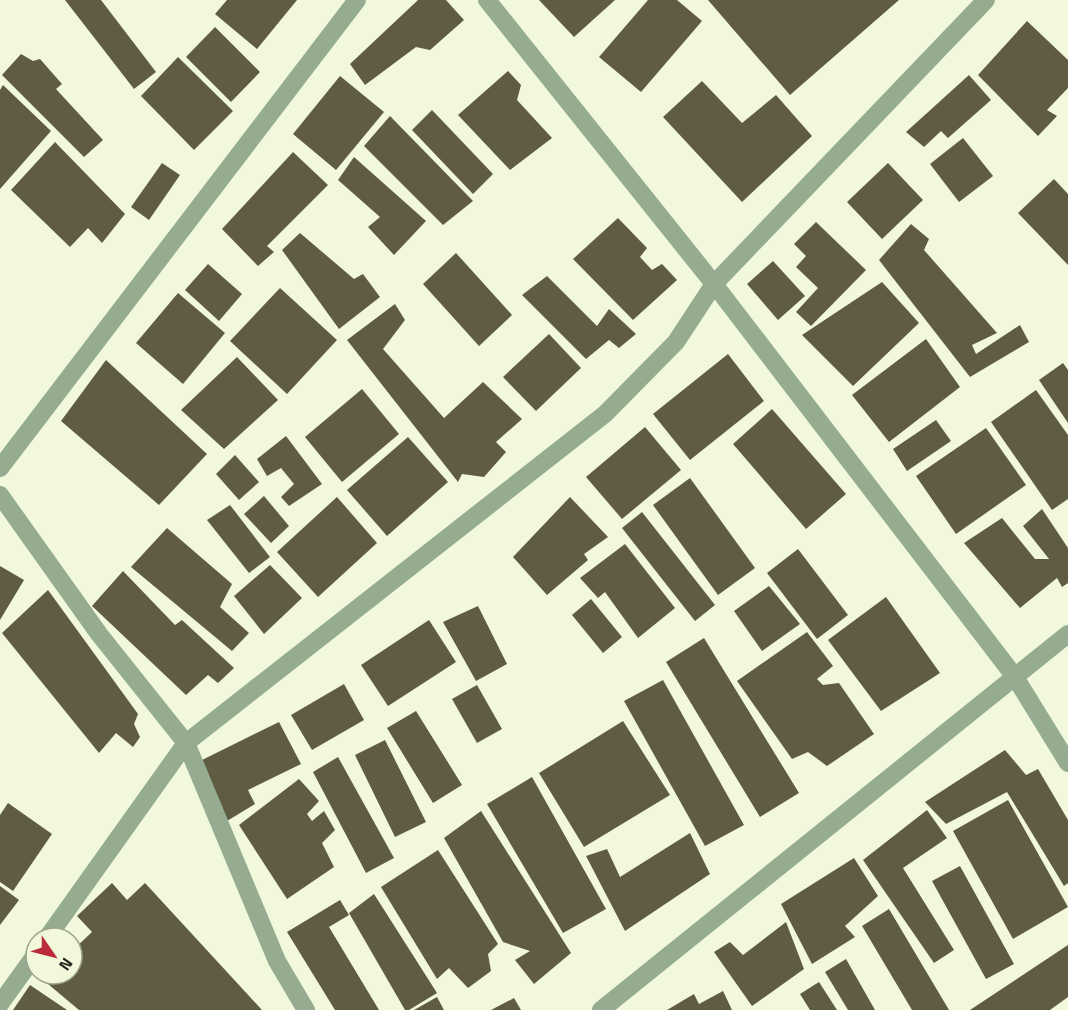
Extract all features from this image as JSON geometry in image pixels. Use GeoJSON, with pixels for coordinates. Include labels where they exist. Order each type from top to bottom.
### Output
{"type":"FeatureCollection","features":[{"type":"Feature","properties":{"kind":"street"},"geometry":{"type":"LineString","coordinates":[[0,468],[357,0]]}},
{"type":"Feature","properties":{"kind":"street"},"geometry":{"type":"LineString","coordinates":[[487,0],[714,284],[1015,677],[1068,763]]}},
{"type":"Feature","properties":{"kind":"street"},"geometry":{"type":"LineString","coordinates":[[56,926],[186,743],[605,414],[676,342],[714,284],[986,0]]}},
{"type":"Feature","properties":{"kind":"street"},"geometry":{"type":"LineString","coordinates":[[0,495],[99,633],[186,743],[277,961],[306,1010]]}},
{"type":"Feature","properties":{"kind":"street"},"geometry":{"type":"LineString","coordinates":[[600,1010],[1068,634]]}},
{"type":"Feature","properties":{"kind":"street"},"geometry":{"type":"LineString","coordinates":[[0,1004],[24,971]]}},
{"type":"Feature","properties":{"kind":"building"},"geometry":{"type":"Polygon","coordinates":[[[65,0],[101,0],[156,72],[134,89],[65,0]]]}},
{"type":"Feature","properties":{"kind":"building"},"geometry":{"type":"Polygon","coordinates":[[[227,0],[297,0],[257,49],[215,14],[227,0]]]}},
{"type":"Feature","properties":{"kind":"building"},"geometry":{"type":"Polygon","coordinates":[[[418,0],[446,0],[464,20],[430,50],[416,47],[365,85],[350,64],[418,0]]]}},
{"type":"Feature","properties":{"kind":"building"},"geometry":{"type":"Polygon","coordinates":[[[539,0],[615,0],[574,37],[539,0]]]}},
{"type":"Feature","properties":{"kind":"building"},"geometry":{"type":"Polygon","coordinates":[[[648,0],[677,0],[702,21],[641,92],[599,57],[648,0]]]}},
{"type":"Feature","properties":{"kind":"building"},"geometry":{"type":"Polygon","coordinates":[[[708,0],[899,0],[790,95],[708,0]]]}},
{"type":"Feature","properties":{"kind":"building"},"geometry":{"type":"Polygon","coordinates":[[[1027,21],[1068,60],[1068,88],[1047,110],[1057,116],[1038,136],[978,75],[1027,21]]]}},
{"type":"Feature","properties":{"kind":"building"},"geometry":{"type":"Polygon","coordinates":[[[215,27],[260,72],[231,102],[186,57],[215,27]]]}},
{"type":"Feature","properties":{"kind":"building"},"geometry":{"type":"Polygon","coordinates":[[[21,54],[33,61],[40,59],[62,84],[56,89],[103,140],[84,157],[2,75],[21,54]]]}},
{"type":"Feature","properties":{"kind":"building"},"geometry":{"type":"Polygon","coordinates":[[[178,57],[233,111],[194,150],[141,96],[178,57]]]}},
{"type":"Feature","properties":{"kind":"building"},"geometry":{"type":"Polygon","coordinates":[[[508,71],[521,85],[517,100],[552,138],[510,170],[458,115],[508,71]]]}},
{"type":"Feature","properties":{"kind":"building"},"geometry":{"type":"Polygon","coordinates":[[[969,75],[991,100],[948,138],[941,131],[924,147],[906,132],[969,75]]]}},
{"type":"Feature","properties":{"kind":"building"},"geometry":{"type":"Polygon","coordinates":[[[340,76],[384,112],[336,170],[293,134],[340,76]]]}},
{"type":"Feature","properties":{"kind":"building"},"geometry":{"type":"Polygon","coordinates":[[[702,81],[742,123],[776,95],[812,136],[742,202],[663,117],[702,81]]]}},
{"type":"Feature","properties":{"kind":"building"},"geometry":{"type":"Polygon","coordinates":[[[3,85],[51,131],[0,189],[0,90],[3,85]]]}},
{"type":"Feature","properties":{"kind":"building"},"geometry":{"type":"Polygon","coordinates":[[[432,110],[493,174],[473,194],[412,130],[432,110]]]}},
{"type":"Feature","properties":{"kind":"building"},"geometry":{"type":"Polygon","coordinates":[[[390,116],[473,201],[443,225],[364,146],[390,116]]]}},
{"type":"Feature","properties":{"kind":"building"},"geometry":{"type":"Polygon","coordinates":[[[963,138],[993,176],[959,202],[930,164],[963,138]]]}},
{"type":"Feature","properties":{"kind":"building"},"geometry":{"type":"Polygon","coordinates":[[[55,142],[125,214],[102,243],[88,228],[70,247],[11,190],[55,142]]]}},
{"type":"Feature","properties":{"kind":"building"},"geometry":{"type":"Polygon","coordinates":[[[293,152],[328,185],[267,246],[274,252],[258,266],[222,229],[293,152]]]}},
{"type":"Feature","properties":{"kind":"building"},"geometry":{"type":"Polygon","coordinates":[[[354,157],[426,221],[394,255],[368,227],[380,217],[338,180],[354,157]]]}},
{"type":"Feature","properties":{"kind":"building"},"geometry":{"type":"Polygon","coordinates":[[[162,163],[180,175],[149,220],[131,207],[162,163]]]}},
{"type":"Feature","properties":{"kind":"building"},"geometry":{"type":"Polygon","coordinates":[[[888,163],[923,200],[882,239],[847,202],[888,163]]]}},
{"type":"Feature","properties":{"kind":"building"},"geometry":{"type":"Polygon","coordinates":[[[1054,179],[1068,194],[1068,265],[1018,213],[1054,179]]]}},
{"type":"Feature","properties":{"kind":"building"},"geometry":{"type":"Polygon","coordinates":[[[618,218],[647,248],[640,257],[652,270],[662,264],[677,280],[633,320],[573,259],[618,218]]]}},
{"type":"Feature","properties":{"kind":"building"},"geometry":{"type":"Polygon","coordinates":[[[816,222],[866,270],[811,326],[796,312],[818,288],[796,267],[806,256],[794,244],[816,222]]]}},
{"type":"Feature","properties":{"kind":"building"},"geometry":{"type":"Polygon","coordinates":[[[911,224],[929,239],[924,250],[997,333],[972,345],[976,354],[1020,325],[1029,342],[970,377],[879,260],[911,224]]]}},
{"type":"Feature","properties":{"kind":"building"},"geometry":{"type":"Polygon","coordinates":[[[300,233],[354,279],[363,274],[380,297],[339,329],[282,250],[300,233]]]}},
{"type":"Feature","properties":{"kind":"building"},"geometry":{"type":"Polygon","coordinates":[[[456,253],[512,315],[479,346],[423,284],[456,253]]]}},
{"type":"Feature","properties":{"kind":"building"},"geometry":{"type":"Polygon","coordinates":[[[773,261],[805,296],[778,320],[747,284],[773,261]]]}},
{"type":"Feature","properties":{"kind":"building"},"geometry":{"type":"Polygon","coordinates":[[[208,264],[242,294],[219,321],[185,290],[208,264]]]}},
{"type":"Feature","properties":{"kind":"building"},"geometry":{"type":"Polygon","coordinates":[[[547,276],[597,326],[609,309],[636,334],[619,348],[609,340],[586,359],[522,295],[547,276]]]}},
{"type":"Feature","properties":{"kind":"building"},"geometry":{"type":"Polygon","coordinates":[[[882,282],[919,323],[853,386],[802,335],[882,282]]]}},
{"type":"Feature","properties":{"kind":"building"},"geometry":{"type":"Polygon","coordinates":[[[280,288],[337,340],[287,394],[230,341],[280,288]]]}},
{"type":"Feature","properties":{"kind":"building"},"geometry":{"type":"Polygon","coordinates":[[[178,293],[225,333],[183,384],[136,343],[178,293]]]}},
{"type":"Feature","properties":{"kind":"building"},"geometry":{"type":"Polygon","coordinates":[[[395,304],[405,320],[383,349],[444,418],[483,382],[522,419],[496,442],[506,452],[484,477],[462,474],[458,482],[347,340],[395,304]]]}},
{"type":"Feature","properties":{"kind":"building"},"geometry":{"type":"Polygon","coordinates":[[[549,334],[581,368],[536,411],[503,377],[549,334]]]}},
{"type":"Feature","properties":{"kind":"building"},"geometry":{"type":"Polygon","coordinates":[[[926,339],[960,387],[889,442],[852,395],[926,339]]]}},
{"type":"Feature","properties":{"kind":"building"},"geometry":{"type":"Polygon","coordinates":[[[728,354],[764,401],[690,460],[653,414],[728,354]]]}},
{"type":"Feature","properties":{"kind":"building"},"geometry":{"type":"Polygon","coordinates":[[[237,357],[278,400],[224,449],[181,410],[237,357]]]}},
{"type":"Feature","properties":{"kind":"building"},"geometry":{"type":"Polygon","coordinates":[[[106,360],[207,454],[159,505],[61,421],[106,360]]]}},
{"type":"Feature","properties":{"kind":"building"},"geometry":{"type":"Polygon","coordinates":[[[1063,363],[1068,370],[1068,423],[1039,380],[1063,363]]]}},
{"type":"Feature","properties":{"kind":"building"},"geometry":{"type":"Polygon","coordinates":[[[362,389],[399,434],[342,482],[305,437],[362,389]]]}},
{"type":"Feature","properties":{"kind":"building"},"geometry":{"type":"Polygon","coordinates":[[[1036,390],[1068,435],[1068,499],[1052,510],[991,422],[1036,390]]]}},
{"type":"Feature","properties":{"kind":"building"},"geometry":{"type":"Polygon","coordinates":[[[772,409],[846,494],[806,529],[733,444],[772,409]]]}},
{"type":"Feature","properties":{"kind":"building"},"geometry":{"type":"Polygon","coordinates":[[[936,420],[951,441],[907,471],[893,449],[936,420]]]}},
{"type":"Feature","properties":{"kind":"building"},"geometry":{"type":"Polygon","coordinates":[[[645,427],[681,470],[622,519],[586,477],[645,427]]]}},
{"type":"Feature","properties":{"kind":"building"},"geometry":{"type":"Polygon","coordinates":[[[986,428],[1026,485],[956,534],[916,476],[986,428]]]}},
{"type":"Feature","properties":{"kind":"building"},"geometry":{"type":"Polygon","coordinates":[[[286,436],[322,484],[289,506],[281,497],[294,484],[281,468],[267,476],[257,459],[286,436]]]}},
{"type":"Feature","properties":{"kind":"building"},"geometry":{"type":"Polygon","coordinates":[[[408,437],[448,482],[387,536],[347,490],[408,437]]]}},
{"type":"Feature","properties":{"kind":"building"},"geometry":{"type":"Polygon","coordinates":[[[235,455],[259,482],[239,500],[216,474],[235,455]]]}},
{"type":"Feature","properties":{"kind":"building"},"geometry":{"type":"Polygon","coordinates":[[[690,478],[755,568],[718,595],[653,505],[690,478]]]}},
{"type":"Feature","properties":{"kind":"building"},"geometry":{"type":"Polygon","coordinates":[[[264,496],[289,526],[271,543],[244,514],[264,496]]]}},
{"type":"Feature","properties":{"kind":"building"},"geometry":{"type":"Polygon","coordinates":[[[337,497],[377,543],[318,597],[277,552],[337,497]]]}},
{"type":"Feature","properties":{"kind":"building"},"geometry":{"type":"Polygon","coordinates":[[[570,497],[608,537],[584,554],[588,560],[547,595],[513,557],[570,497]]]}},
{"type":"Feature","properties":{"kind":"building"},"geometry":{"type":"Polygon","coordinates":[[[230,505],[270,557],[249,573],[207,520],[230,505]]]}},
{"type":"Feature","properties":{"kind":"building"},"geometry":{"type":"Polygon","coordinates":[[[1042,509],[1068,548],[1068,583],[1062,587],[1057,578],[1020,608],[964,543],[1002,518],[1035,559],[1049,559],[1023,526],[1042,509]]]}},
{"type":"Feature","properties":{"kind":"building"},"geometry":{"type":"Polygon","coordinates":[[[642,512],[715,605],[695,621],[622,528],[642,512]]]}},
{"type":"Feature","properties":{"kind":"building"},"geometry":{"type":"Polygon","coordinates":[[[167,528],[232,584],[220,607],[249,633],[232,651],[131,567],[167,528]]]}},
{"type":"Feature","properties":{"kind":"building"},"geometry":{"type":"Polygon","coordinates":[[[625,544],[675,608],[638,638],[605,592],[598,598],[580,578],[625,544]]]}},
{"type":"Feature","properties":{"kind":"building"},"geometry":{"type":"Polygon","coordinates":[[[798,549],[848,615],[817,639],[767,573],[798,549]]]}},
{"type":"Feature","properties":{"kind":"building"},"geometry":{"type":"Polygon","coordinates":[[[270,565],[302,598],[264,634],[234,596],[270,565]]]}},
{"type":"Feature","properties":{"kind":"building"},"geometry":{"type":"Polygon","coordinates":[[[0,566],[24,580],[0,620],[0,566]]]}},
{"type":"Feature","properties":{"kind":"building"},"geometry":{"type":"Polygon","coordinates":[[[123,571],[175,625],[182,620],[234,668],[218,683],[208,675],[186,695],[92,606],[123,571]]]}},
{"type":"Feature","properties":{"kind":"building"},"geometry":{"type":"Polygon","coordinates":[[[769,586],[800,624],[762,651],[734,611],[769,586]]]}},
{"type":"Feature","properties":{"kind":"building"},"geometry":{"type":"Polygon","coordinates":[[[48,590],[138,714],[134,724],[140,737],[133,747],[116,733],[99,753],[2,633],[48,590]]]}},
{"type":"Feature","properties":{"kind":"building"},"geometry":{"type":"Polygon","coordinates":[[[886,597],[940,673],[881,711],[828,640],[886,597]]]}},
{"type":"Feature","properties":{"kind":"building"},"geometry":{"type":"Polygon","coordinates":[[[591,599],[622,637],[603,653],[572,615],[591,599]]]}},
{"type":"Feature","properties":{"kind":"building"},"geometry":{"type":"Polygon","coordinates":[[[478,606],[507,664],[476,681],[443,622],[478,606]]]}},
{"type":"Feature","properties":{"kind":"building"},"geometry":{"type":"Polygon","coordinates":[[[429,620],[456,662],[388,706],[361,665],[429,620]]]}},
{"type":"Feature","properties":{"kind":"building"},"geometry":{"type":"Polygon","coordinates":[[[807,632],[833,666],[817,679],[823,685],[839,683],[874,734],[827,766],[808,752],[792,759],[737,681],[807,632]]]}},
{"type":"Feature","properties":{"kind":"building"},"geometry":{"type":"Polygon","coordinates":[[[704,638],[799,793],[760,817],[666,662],[704,638]]]}},
{"type":"Feature","properties":{"kind":"building"},"geometry":{"type":"Polygon","coordinates":[[[663,680],[744,825],[705,846],[624,701],[663,680]]]}},
{"type":"Feature","properties":{"kind":"building"},"geometry":{"type":"Polygon","coordinates":[[[344,684],[364,720],[312,750],[291,715],[344,684]]]}},
{"type":"Feature","properties":{"kind":"building"},"geometry":{"type":"Polygon","coordinates":[[[477,685],[502,729],[477,743],[452,699],[477,685]]]}},
{"type":"Feature","properties":{"kind":"building"},"geometry":{"type":"Polygon","coordinates":[[[416,711],[462,785],[433,803],[387,728],[416,711]]]}},
{"type":"Feature","properties":{"kind":"building"},"geometry":{"type":"Polygon","coordinates":[[[623,721],[670,795],[584,847],[539,773],[623,721]]]}},
{"type":"Feature","properties":{"kind":"building"},"geometry":{"type":"Polygon","coordinates":[[[279,722],[301,764],[248,790],[255,804],[227,821],[202,760],[279,722]]]}},
{"type":"Feature","properties":{"kind":"building"},"geometry":{"type":"Polygon","coordinates":[[[385,740],[426,822],[395,837],[355,755],[385,740]]]}},
{"type":"Feature","properties":{"kind":"building"},"geometry":{"type":"Polygon","coordinates":[[[1005,750],[1026,775],[1038,769],[1068,820],[1068,883],[1064,886],[1007,792],[946,824],[925,802],[1005,750]]]}},
{"type":"Feature","properties":{"kind":"building"},"geometry":{"type":"Polygon","coordinates":[[[338,757],[394,858],[366,873],[313,772],[338,757]]]}},
{"type":"Feature","properties":{"kind":"building"},"geometry":{"type":"Polygon","coordinates":[[[532,777],[606,909],[563,933],[487,804],[532,777]]]}},
{"type":"Feature","properties":{"kind":"building"},"geometry":{"type":"Polygon","coordinates":[[[299,779],[319,801],[307,814],[312,821],[324,811],[335,830],[322,843],[334,867],[287,899],[239,825],[299,779]]]}},
{"type":"Feature","properties":{"kind":"building"},"geometry":{"type":"Polygon","coordinates":[[[1008,800],[1068,907],[1013,939],[953,831],[1008,800]]]}},
{"type":"Feature","properties":{"kind":"building"},"geometry":{"type":"Polygon","coordinates":[[[8,803],[52,834],[13,891],[0,882],[0,815],[8,803]]]}},
{"type":"Feature","properties":{"kind":"building"},"geometry":{"type":"Polygon","coordinates":[[[927,810],[947,838],[903,868],[954,950],[934,963],[863,860],[927,810]]]}},
{"type":"Feature","properties":{"kind":"building"},"geometry":{"type":"Polygon","coordinates":[[[481,811],[571,953],[534,984],[515,960],[530,951],[503,942],[444,838],[481,811]]]}},
{"type":"Feature","properties":{"kind":"building"},"geometry":{"type":"Polygon","coordinates":[[[690,833],[710,874],[625,931],[586,856],[607,849],[620,877],[690,833]]]}},
{"type":"Feature","properties":{"kind":"building"},"geometry":{"type":"Polygon","coordinates":[[[438,850],[498,944],[488,954],[491,971],[468,988],[449,968],[437,979],[381,887],[438,850]]]}},
{"type":"Feature","properties":{"kind":"building"},"geometry":{"type":"Polygon","coordinates":[[[854,858],[878,896],[845,926],[855,937],[812,964],[781,904],[854,858]]]}},
{"type":"Feature","properties":{"kind":"building"},"geometry":{"type":"Polygon","coordinates":[[[960,866],[1014,964],[986,979],[932,881],[960,866]]]}},
{"type":"Feature","properties":{"kind":"building"},"geometry":{"type":"Polygon","coordinates":[[[112,883],[127,900],[145,883],[262,1010],[79,1010],[50,986],[84,986],[84,940],[92,932],[77,916],[112,883]]]}},
{"type":"Feature","properties":{"kind":"building"},"geometry":{"type":"Polygon","coordinates":[[[0,886],[19,900],[0,925],[0,886]]]}},
{"type":"Feature","properties":{"kind":"building"},"geometry":{"type":"Polygon","coordinates":[[[374,894],[437,993],[409,1010],[405,1010],[349,913],[374,894]]]}},
{"type":"Feature","properties":{"kind":"building"},"geometry":{"type":"Polygon","coordinates":[[[340,900],[349,915],[329,927],[379,1010],[335,1010],[287,932],[340,900]]]}},
{"type":"Feature","properties":{"kind":"building"},"geometry":{"type":"Polygon","coordinates":[[[889,909],[949,1010],[912,1010],[862,926],[889,909]]]}},
{"type":"Feature","properties":{"kind":"building"},"geometry":{"type":"Polygon","coordinates":[[[786,922],[804,969],[752,1006],[714,952],[730,942],[743,955],[786,922]]]}},
{"type":"Feature","properties":{"kind":"building"},"geometry":{"type":"Polygon","coordinates":[[[1068,945],[1068,997],[1050,1010],[970,1010],[1068,945]]]}},
{"type":"Feature","properties":{"kind":"building"},"geometry":{"type":"Polygon","coordinates":[[[846,959],[875,1010],[848,1010],[825,972],[846,959]]]}},
{"type":"Feature","properties":{"kind":"building"},"geometry":{"type":"Polygon","coordinates":[[[819,982],[837,1010],[810,1010],[800,994],[819,982]]]}},
{"type":"Feature","properties":{"kind":"building"},"geometry":{"type":"Polygon","coordinates":[[[31,986],[67,1010],[13,1010],[31,986]]]}},
{"type":"Feature","properties":{"kind":"building"},"geometry":{"type":"Polygon","coordinates":[[[723,991],[732,1010],[667,1010],[694,994],[699,1004],[723,991]]]}},
{"type":"Feature","properties":{"kind":"building"},"geometry":{"type":"Polygon","coordinates":[[[437,997],[444,1010],[414,1010],[437,997]]]}},
{"type":"Feature","properties":{"kind":"building"},"geometry":{"type":"Polygon","coordinates":[[[514,998],[521,1010],[491,1010],[514,998]]]}}]}
